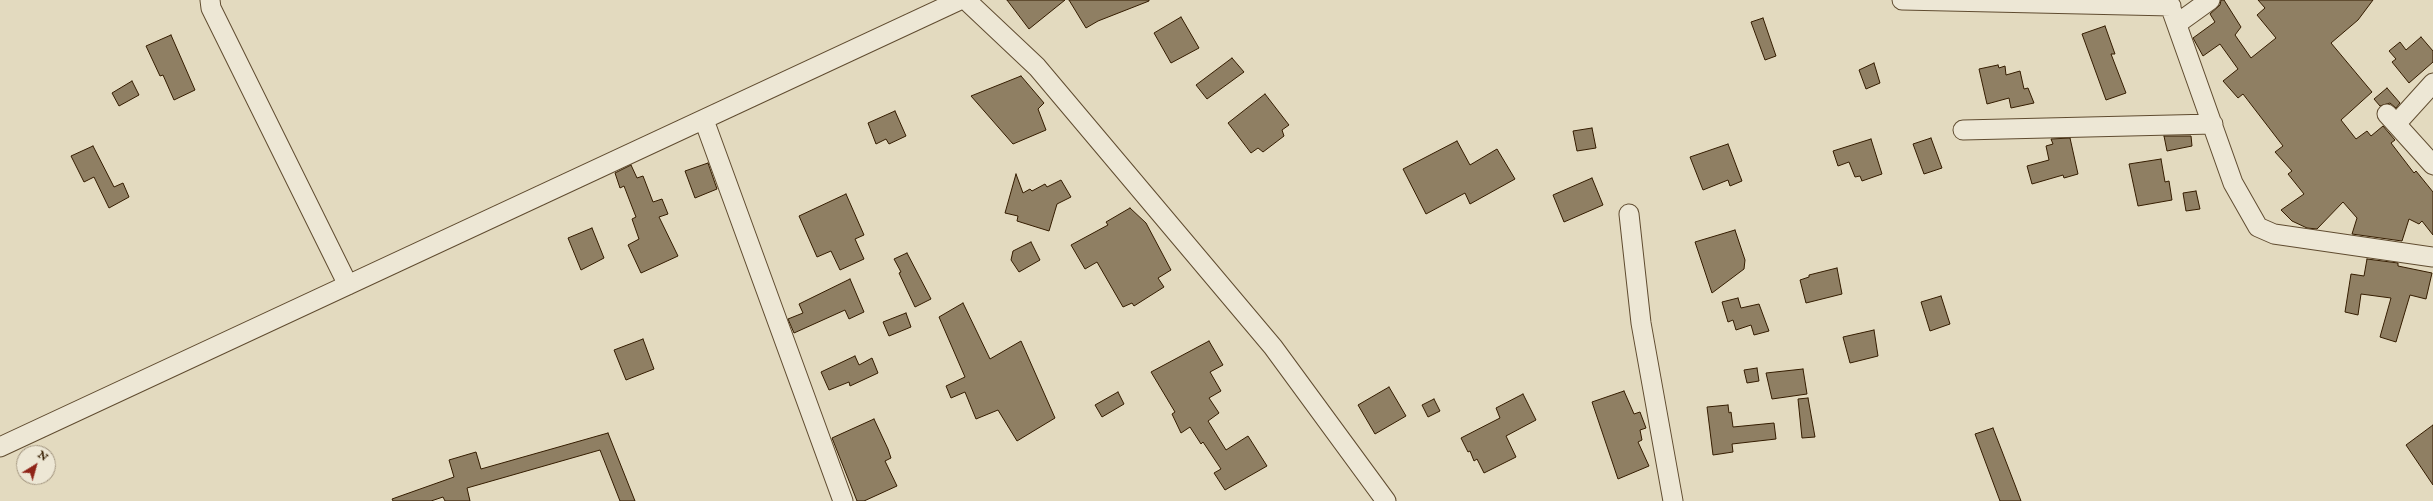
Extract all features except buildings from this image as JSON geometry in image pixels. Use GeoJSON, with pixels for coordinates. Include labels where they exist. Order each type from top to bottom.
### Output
{"type":"FeatureCollection","features":[{"type":"Feature","properties":{"kind":"street"},"geometry":{"type":"LineString","coordinates":[[210,0],[212,8],[348,285]]}},
{"type":"Feature","properties":{"kind":"street"},"geometry":{"type":"LineString","coordinates":[[0,447],[960,0]]}},
{"type":"Feature","properties":{"kind":"street"},"geometry":{"type":"LineString","coordinates":[[966,0],[1037,67],[1273,347],[1386,501]]}},
{"type":"Feature","properties":{"kind":"street"},"geometry":{"type":"LineString","coordinates":[[1902,0],[2172,10],[2210,0]]}},
{"type":"Feature","properties":{"kind":"street"},"geometry":{"type":"LineString","coordinates":[[2172,10],[2233,183],[2258,227],[2274,234],[2433,257]]}},
{"type":"Feature","properties":{"kind":"street"},"geometry":{"type":"LineString","coordinates":[[2433,83],[2392,119],[2433,165]]}},
{"type":"Feature","properties":{"kind":"street"},"geometry":{"type":"LineString","coordinates":[[704,120],[843,501]]}},
{"type":"Feature","properties":{"kind":"street"},"geometry":{"type":"LineString","coordinates":[[1962,130],[2212,124]]}},
{"type":"Feature","properties":{"kind":"street"},"geometry":{"type":"LineString","coordinates":[[1629,214],[1641,323],[1673,501]]}}]}
